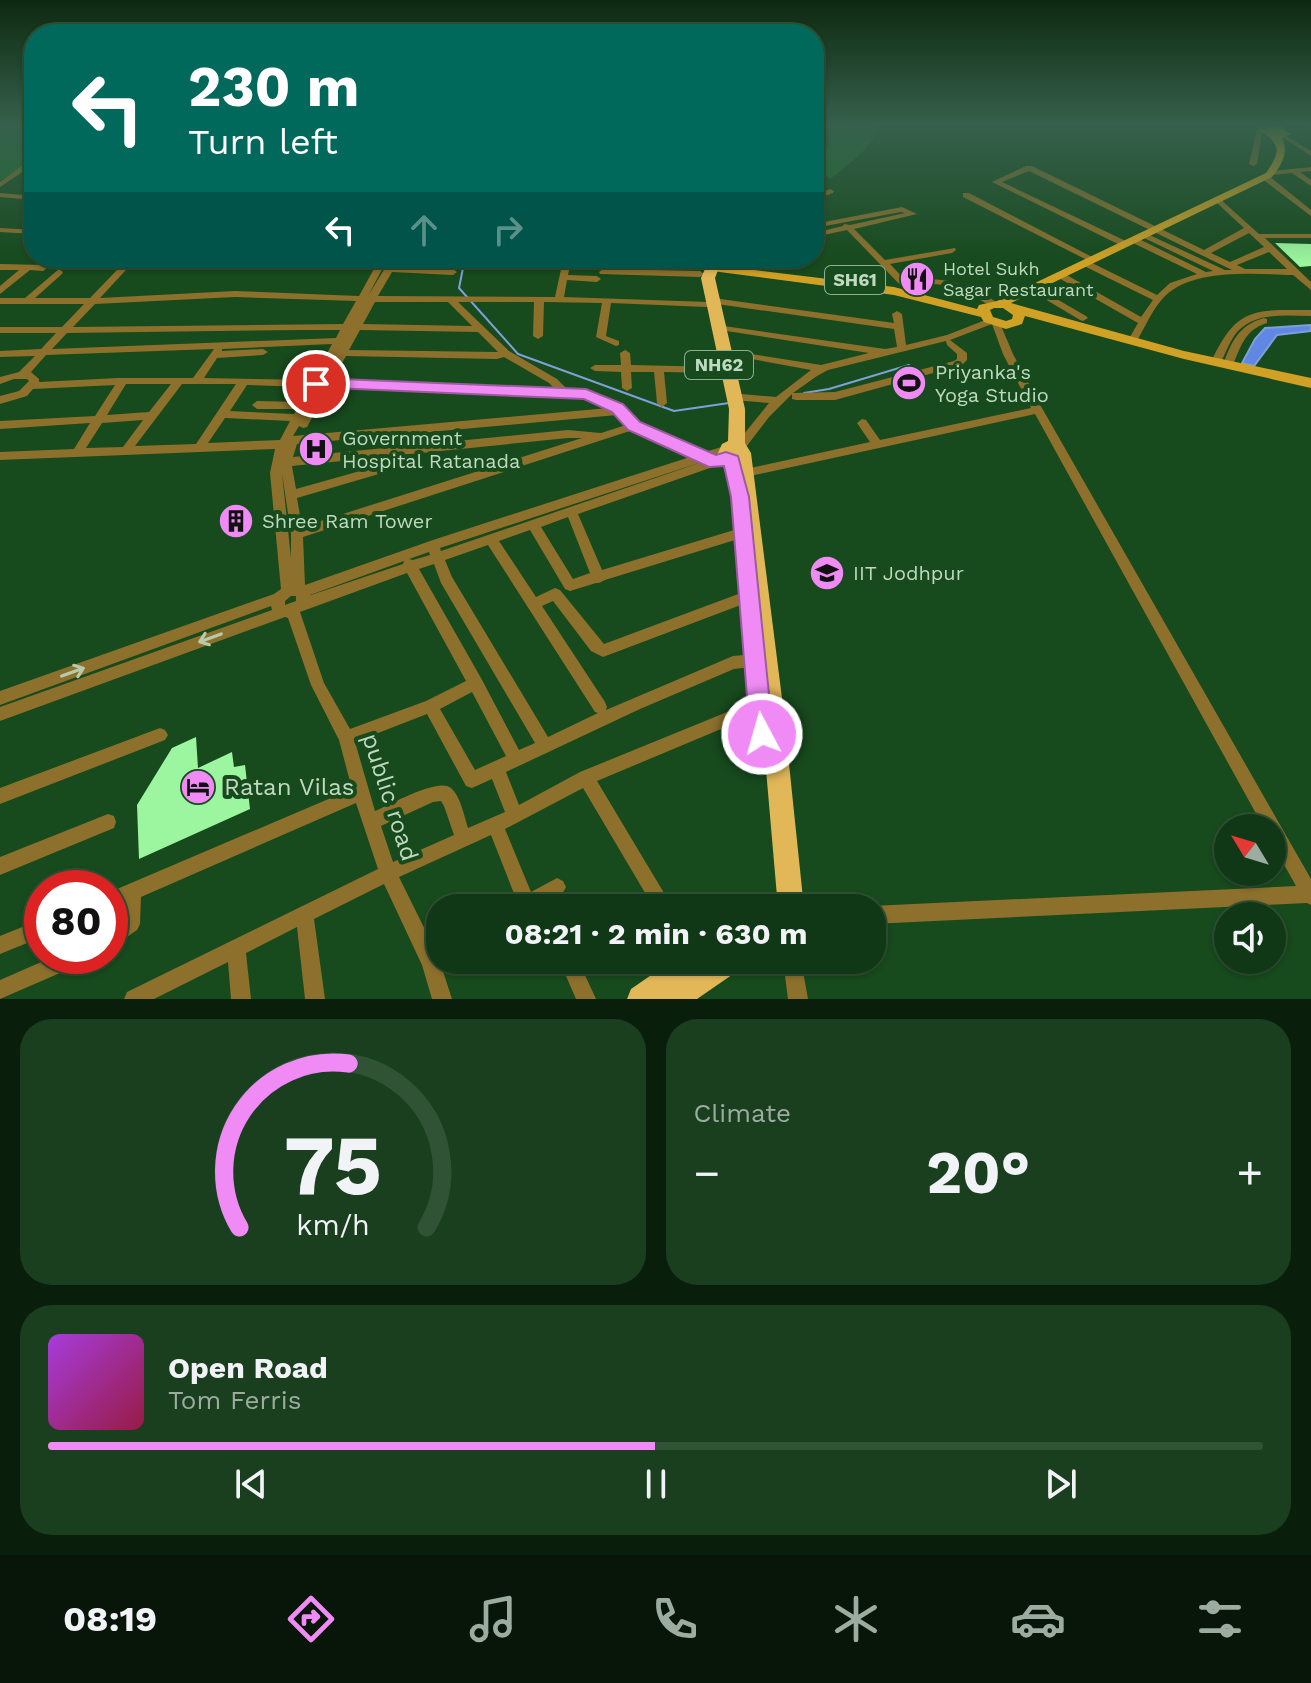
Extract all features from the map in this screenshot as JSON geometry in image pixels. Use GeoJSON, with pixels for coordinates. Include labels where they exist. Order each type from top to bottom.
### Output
{"type":"FeatureCollection","features":[{"type":"Feature","properties":{"kind":"highway","name":"NH62"},"geometry":{"type":"LineString","coordinates":[[709,268],[709,303],[731,420],[784,894]]}},
{"type":"Feature","properties":{"kind":"highway","name":"NH62"},"geometry":{"type":"LineString","coordinates":[[709,303],[720,327],[738,420],[733,456],[744,532],[759,706],[783,894]]}},
{"type":"Feature","properties":{"kind":"highway"},"geometry":{"type":"LineString","coordinates":[[641,999],[676,974]]}},
{"type":"Feature","properties":{"kind":"highway"},"geometry":{"type":"LineString","coordinates":[[673,999],[709,974]]}},
{"type":"Feature","properties":{"kind":"main road"},"geometry":{"type":"LineString","coordinates":[[1000,315],[1027,290],[1219,200],[1269,175],[1272,170]]}},
{"type":"Feature","properties":{"kind":"main road","name":"SH61"},"geometry":{"type":"LineString","coordinates":[[742,268],[894,291],[1000,315]]}},
{"type":"Feature","properties":{"kind":"main road","name":"SH61"},"geometry":{"type":"LineString","coordinates":[[753,268],[906,286],[1000,315]]}},
{"type":"Feature","properties":{"kind":"main road"},"geometry":{"type":"LineString","coordinates":[[1000,315],[1132,342],[1311,386]]}},
{"type":"Feature","properties":{"kind":"main road"},"geometry":{"type":"LineString","coordinates":[[1000,315],[1311,386]]}},
{"type":"Feature","properties":{"kind":"street"},"geometry":{"type":"LineString","coordinates":[[0,185],[22,170]]}},
{"type":"Feature","properties":{"kind":"street"},"geometry":{"type":"LineString","coordinates":[[1025,170],[996,182],[1228,269],[1296,272]]}},
{"type":"Feature","properties":{"kind":"street"},"geometry":{"type":"LineString","coordinates":[[1032,170],[1207,276]]}},
{"type":"Feature","properties":{"kind":"street"},"geometry":{"type":"LineString","coordinates":[[1269,175],[1309,170]]}},
{"type":"Feature","properties":{"kind":"street"},"geometry":{"type":"LineString","coordinates":[[1296,173],[1311,184]]}},
{"type":"Feature","properties":{"kind":"street"},"geometry":{"type":"LineString","coordinates":[[1269,175],[1311,214]]}},
{"type":"Feature","properties":{"kind":"street"},"geometry":{"type":"LineString","coordinates":[[824,194],[830,191]]}},
{"type":"Feature","properties":{"kind":"street"},"geometry":{"type":"LineString","coordinates":[[0,195],[24,197]]}},
{"type":"Feature","properties":{"kind":"street"},"geometry":{"type":"LineString","coordinates":[[966,195],[1158,299]]}},
{"type":"Feature","properties":{"kind":"street"},"geometry":{"type":"LineString","coordinates":[[1219,200],[1311,287]]}},
{"type":"Feature","properties":{"kind":"street"},"geometry":{"type":"LineString","coordinates":[[824,225],[845,224],[913,213],[899,209],[845,224],[824,231]]}},
{"type":"Feature","properties":{"kind":"street"},"geometry":{"type":"LineString","coordinates":[[845,224],[906,286]]}},
{"type":"Feature","properties":{"kind":"street"},"geometry":{"type":"LineString","coordinates":[[0,228],[24,229]]}},
{"type":"Feature","properties":{"kind":"street"},"geometry":{"type":"LineString","coordinates":[[1205,253],[1253,232],[1311,236]]}},
{"type":"Feature","properties":{"kind":"street"},"geometry":{"type":"LineString","coordinates":[[1142,235],[1205,253],[1228,269]]}},
{"type":"Feature","properties":{"kind":"street"},"geometry":{"type":"LineString","coordinates":[[1132,342],[1158,299],[1175,284],[1228,269],[1270,248]]}},
{"type":"Feature","properties":{"kind":"street"},"geometry":{"type":"LineString","coordinates":[[883,263],[952,250]]}},
{"type":"Feature","properties":{"kind":"street"},"geometry":{"type":"LineString","coordinates":[[0,267],[24,268]]}},
{"type":"Feature","properties":{"kind":"street"},"geometry":{"type":"LineString","coordinates":[[0,291],[27,268],[43,268]]}},
{"type":"Feature","properties":{"kind":"street"},"geometry":{"type":"LineString","coordinates":[[0,381],[23,374],[123,268]]}},
{"type":"Feature","properties":{"kind":"street"},"geometry":{"type":"LineString","coordinates":[[292,600],[297,534],[286,462],[289,442],[386,268]]}},
{"type":"Feature","properties":{"kind":"street"},"geometry":{"type":"LineString","coordinates":[[427,268],[453,272]]}},
{"type":"Feature","properties":{"kind":"street"},"geometry":{"type":"LineString","coordinates":[[559,299],[566,268]]}},
{"type":"Feature","properties":{"kind":"street"},"geometry":{"type":"LineString","coordinates":[[564,277],[664,268]]}},
{"type":"Feature","properties":{"kind":"street"},"geometry":{"type":"LineString","coordinates":[[26,302],[59,272]]}},
{"type":"Feature","properties":{"kind":"street"},"geometry":{"type":"LineString","coordinates":[[1060,275],[1081,301],[1083,318]]}},
{"type":"Feature","properties":{"kind":"street"},"geometry":{"type":"LineString","coordinates":[[0,301],[90,301],[235,294],[368,299],[607,300],[709,303],[898,327]]}},
{"type":"Feature","properties":{"kind":"street"},"geometry":{"type":"LineString","coordinates":[[1048,297],[1081,301],[1144,322]]}},
{"type":"Feature","properties":{"kind":"street"},"geometry":{"type":"LineString","coordinates":[[538,336],[539,299]]}},
{"type":"Feature","properties":{"kind":"street"},"geometry":{"type":"LineString","coordinates":[[454,300],[505,353],[553,381],[564,392]]}},
{"type":"Feature","properties":{"kind":"street"},"geometry":{"type":"LineString","coordinates":[[607,300],[601,337],[616,343]]}},
{"type":"Feature","properties":{"kind":"street"},"geometry":{"type":"LineString","coordinates":[[897,314],[902,349]]}},
{"type":"Feature","properties":{"kind":"street"},"geometry":{"type":"LineString","coordinates":[[791,396],[831,373],[950,343],[1000,315]]}},
{"type":"Feature","properties":{"kind":"street"},"geometry":{"type":"LineString","coordinates":[[0,714],[292,600],[409,564],[434,551],[533,524],[733,456],[791,396],[823,369],[961,334],[1000,315]]}},
{"type":"Feature","properties":{"kind":"street"},"geometry":{"type":"LineString","coordinates":[[886,914],[1311,895],[1038,410],[1008,354],[1000,315]]}},
{"type":"Feature","properties":{"kind":"street"},"geometry":{"type":"LineString","coordinates":[[1222,364],[1242,333],[1254,323],[1311,316]]}},
{"type":"Feature","properties":{"kind":"street"},"geometry":{"type":"LineString","coordinates":[[0,330],[205,330],[355,324],[480,329]]}},
{"type":"Feature","properties":{"kind":"street"},"geometry":{"type":"LineString","coordinates":[[720,327],[886,352]]}},
{"type":"Feature","properties":{"kind":"street"},"geometry":{"type":"LineString","coordinates":[[733,396],[835,396],[958,363],[962,360],[962,353],[950,343]]}},
{"type":"Feature","properties":{"kind":"street"},"geometry":{"type":"LineString","coordinates":[[0,354],[342,347],[497,356],[505,353]]}},
{"type":"Feature","properties":{"kind":"street"},"geometry":{"type":"LineString","coordinates":[[218,350],[263,352]]}},
{"type":"Feature","properties":{"kind":"street"},"geometry":{"type":"LineString","coordinates":[[197,380],[218,350]]}},
{"type":"Feature","properties":{"kind":"street"},"geometry":{"type":"LineString","coordinates":[[724,351],[823,369]]}},
{"type":"Feature","properties":{"kind":"street"},"geometry":{"type":"LineString","coordinates":[[625,353],[627,388]]}},
{"type":"Feature","properties":{"kind":"street"},"geometry":{"type":"LineString","coordinates":[[595,368],[721,370]]}},
{"type":"Feature","properties":{"kind":"street"},"geometry":{"type":"LineString","coordinates":[[659,369],[662,403]]}},
{"type":"Feature","properties":{"kind":"street"},"geometry":{"type":"LineString","coordinates":[[23,374],[34,377],[32,386]]}},
{"type":"Feature","properties":{"kind":"street"},"geometry":{"type":"LineString","coordinates":[[127,449],[180,380]]}},
{"type":"Feature","properties":{"kind":"street"},"geometry":{"type":"LineString","coordinates":[[0,400],[12,399],[32,386],[180,380],[564,392],[596,397],[628,419],[702,456]]}},
{"type":"Feature","properties":{"kind":"street"},"geometry":{"type":"LineString","coordinates":[[78,451],[123,381]]}},
{"type":"Feature","properties":{"kind":"street"},"geometry":{"type":"LineString","coordinates":[[200,447],[244,381]]}},
{"type":"Feature","properties":{"kind":"street"},"geometry":{"type":"LineString","coordinates":[[292,600],[276,473],[297,418],[321,384]]}},
{"type":"Feature","properties":{"kind":"street"},"geometry":{"type":"LineString","coordinates":[[257,405],[304,406]]}},
{"type":"Feature","properties":{"kind":"street"},"geometry":{"type":"LineString","coordinates":[[0,698],[292,600],[702,456],[877,444],[1038,410]]}},
{"type":"Feature","properties":{"kind":"street"},"geometry":{"type":"LineString","coordinates":[[221,414],[297,418]]}},
{"type":"Feature","properties":{"kind":"street"},"geometry":{"type":"LineString","coordinates":[[0,425],[153,416]]}},
{"type":"Feature","properties":{"kind":"street"},"geometry":{"type":"LineString","coordinates":[[0,456],[545,427],[628,419]]}},
{"type":"Feature","properties":{"kind":"street"},"geometry":{"type":"LineString","coordinates":[[297,534],[605,436],[628,419]]}},
{"type":"Feature","properties":{"kind":"street"},"geometry":{"type":"LineString","coordinates":[[862,423],[877,444]]}},
{"type":"Feature","properties":{"kind":"street"},"geometry":{"type":"LineString","coordinates":[[286,462],[545,427],[605,436]]}},
{"type":"Feature","properties":{"kind":"street"},"geometry":{"type":"LineString","coordinates":[[291,495],[385,468]]}},
{"type":"Feature","properties":{"kind":"street"},"geometry":{"type":"LineString","coordinates":[[571,511],[599,578]]}},
{"type":"Feature","properties":{"kind":"street"},"geometry":{"type":"LineString","coordinates":[[533,524],[566,583],[573,585],[744,532]]}},
{"type":"Feature","properties":{"kind":"street"},"geometry":{"type":"LineString","coordinates":[[490,538],[600,707]]}},
{"type":"Feature","properties":{"kind":"street"},"geometry":{"type":"LineString","coordinates":[[434,551],[446,579],[541,738]]}},
{"type":"Feature","properties":{"kind":"street"},"geometry":{"type":"LineString","coordinates":[[409,564],[512,751]]}},
{"type":"Feature","properties":{"kind":"street"},"geometry":{"type":"LineString","coordinates":[[533,604],[555,594],[596,647],[603,651],[749,596]]}},
{"type":"Feature","properties":{"kind":"street","name":"public road"},"geometry":{"type":"LineString","coordinates":[[292,600],[318,685],[346,738],[388,873],[426,943]]}},
{"type":"Feature","properties":{"kind":"street"},"geometry":{"type":"LineString","coordinates":[[430,706],[472,780],[663,692],[733,663],[755,661]]}},
{"type":"Feature","properties":{"kind":"street"},"geometry":{"type":"LineString","coordinates":[[346,738],[430,706],[476,683]]}},
{"type":"Feature","properties":{"kind":"street"},"geometry":{"type":"LineString","coordinates":[[134,999],[388,873],[515,816],[586,778],[759,706]]}},
{"type":"Feature","properties":{"kind":"street"},"geometry":{"type":"LineString","coordinates":[[0,796],[160,735]]}},
{"type":"Feature","properties":{"kind":"street"},"geometry":{"type":"LineString","coordinates":[[496,768],[515,816]]}},
{"type":"Feature","properties":{"kind":"street"},"geometry":{"type":"LineString","coordinates":[[586,778],[656,894]]}},
{"type":"Feature","properties":{"kind":"street"},"geometry":{"type":"LineString","coordinates":[[371,822],[432,794],[444,792],[451,801],[464,840]]}},
{"type":"Feature","properties":{"kind":"street"},"geometry":{"type":"LineString","coordinates":[[128,894],[361,793]]}},
{"type":"Feature","properties":{"kind":"street"},"geometry":{"type":"LineString","coordinates":[[0,866],[108,822]]}},
{"type":"Feature","properties":{"kind":"street"},"geometry":{"type":"LineString","coordinates":[[495,825],[520,894]]}},
{"type":"Feature","properties":{"kind":"street"},"geometry":{"type":"LineString","coordinates":[[545,894],[557,887]]}},
{"type":"Feature","properties":{"kind":"street"},"geometry":{"type":"LineString","coordinates":[[128,926],[131,924],[132,892]]}},
{"type":"Feature","properties":{"kind":"street"},"geometry":{"type":"LineString","coordinates":[[305,915],[315,999]]}},
{"type":"Feature","properties":{"kind":"street"},"geometry":{"type":"LineString","coordinates":[[0,945],[24,935]]}},
{"type":"Feature","properties":{"kind":"street"},"geometry":{"type":"LineString","coordinates":[[236,949],[241,999]]}},
{"type":"Feature","properties":{"kind":"street"},"geometry":{"type":"LineString","coordinates":[[0,990],[36,974]]}},
{"type":"Feature","properties":{"kind":"street","name":"public road"},"geometry":{"type":"LineString","coordinates":[[438,974],[442,999]]}},
{"type":"Feature","properties":{"kind":"street"},"geometry":{"type":"LineString","coordinates":[[574,974],[586,999]]}},
{"type":"Feature","properties":{"kind":"street"},"geometry":{"type":"LineString","coordinates":[[794,974],[798,999]]}},
{"type":"Feature","properties":{"kind":"green space"},"geometry":{"type":"Polygon","coordinates":[[[0,170],[18,170],[0,181],[0,170]]]}},
{"type":"Feature","properties":{"kind":"green space"},"geometry":{"type":"Polygon","coordinates":[[[824,170],[841,170],[830,179],[824,170]]]}},
{"type":"Feature","properties":{"kind":"water"},"geometry":{"type":"Polygon","coordinates":[[[1311,325],[1311,331],[1277,335],[1254,366],[1242,363],[1265,328],[1311,325]]]}},
{"type":"Feature","properties":{"kind":"building"},"geometry":{"type":"Polygon","coordinates":[[[1275,243],[1311,244],[1311,266],[1300,267],[1275,243]]]}},
{"type":"Feature","properties":{"kind":"building","name":"Ratan Vilas"},"geometry":{"type":"Polygon","coordinates":[[[196,737],[198,768],[232,752],[234,767],[245,765],[250,809],[139,859],[137,805],[172,748],[196,737]]]}},
{"type":"Feature","properties":{"kind":"waterway"},"geometry":{"type":"LineString","coordinates":[[463,268],[459,288],[518,354],[674,411],[729,403]]}},
{"type":"Feature","properties":{"kind":"waterway"},"geometry":{"type":"LineString","coordinates":[[804,393],[829,389],[909,365]]}},
{"type":"Feature","properties":{"kind":"place","name":"Hotel Sukh Sagar Restaurant"},"geometry":{"type":"Point","coordinates":[917,279]}},
{"type":"Feature","properties":{"kind":"place","name":"Priyanka's Yoga Studio"},"geometry":{"type":"Point","coordinates":[909,383]}},
{"type":"Feature","properties":{"kind":"place","name":"Government Hospital Ratanada"},"geometry":{"type":"Point","coordinates":[316,449]}},
{"type":"Feature","properties":{"kind":"place","name":"Shree Ram Tower"},"geometry":{"type":"Point","coordinates":[236,521]}},
{"type":"Feature","properties":{"kind":"place","name":"IIT Jodhpur"},"geometry":{"type":"Point","coordinates":[827,573]}},
{"type":"Feature","properties":{"kind":"place","name":"Ratan Vilas"},"geometry":{"type":"Point","coordinates":[198,787]}},
{"type":"Feature","properties":{"kind":"route"},"geometry":{"type":"LineString","coordinates":[[316,384],[545,390],[586,394],[617,408],[634,426],[715,462],[726,458],[731,461],[740,497],[762,734]]}}]}
